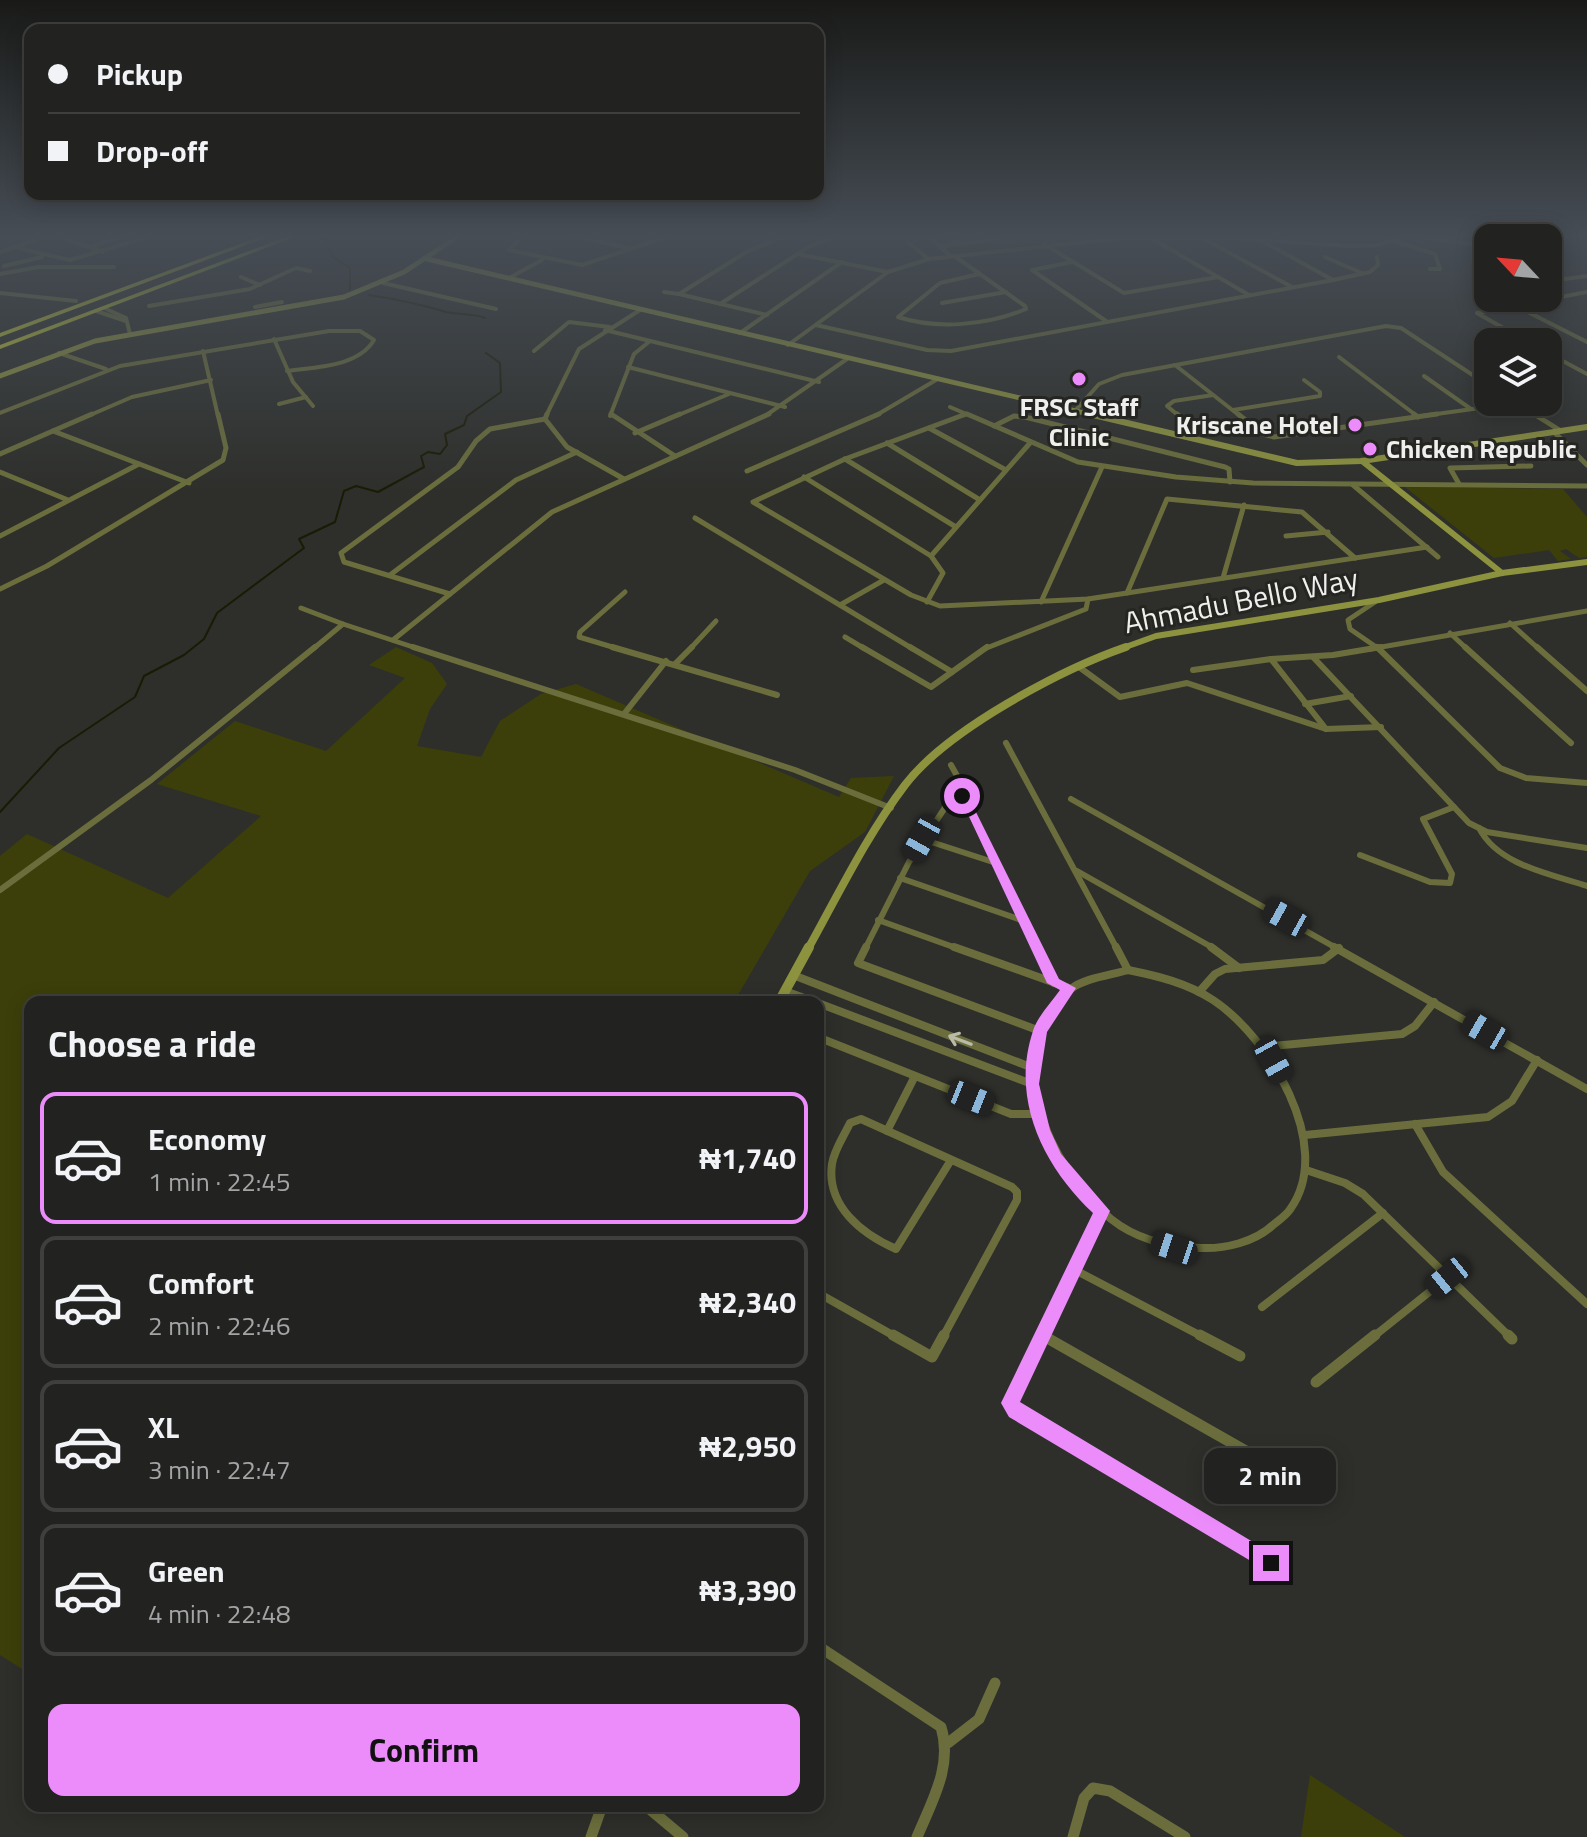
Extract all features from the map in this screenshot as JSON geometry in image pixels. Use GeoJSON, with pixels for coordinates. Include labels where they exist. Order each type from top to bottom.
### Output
{"type":"FeatureCollection","features":[{"type":"Feature","properties":{"kind":"highway"},"geometry":{"type":"LineString","coordinates":[[0,335],[39,321]]}},
{"type":"Feature","properties":{"kind":"highway"},"geometry":{"type":"LineString","coordinates":[[0,344],[61,321]]}},
{"type":"Feature","properties":{"kind":"highway"},"geometry":{"type":"LineString","coordinates":[[0,344],[68,321]]}},
{"type":"Feature","properties":{"kind":"street"},"geometry":{"type":"LineString","coordinates":[[126,321],[130,334]]}},
{"type":"Feature","properties":{"kind":"street"},"geometry":{"type":"LineString","coordinates":[[0,376],[59,353],[130,334],[219,321]]}},
{"type":"Feature","properties":{"kind":"street"},"geometry":{"type":"LineString","coordinates":[[545,419],[579,349],[621,321]]}},
{"type":"Feature","properties":{"kind":"street"},"geometry":{"type":"LineString","coordinates":[[687,321],[1297,463],[1362,461],[1587,427]]}},
{"type":"Feature","properties":{"kind":"street"},"geometry":{"type":"LineString","coordinates":[[740,333],[758,321]]}},
{"type":"Feature","properties":{"kind":"street"},"geometry":{"type":"LineString","coordinates":[[788,345],[822,321]]}},
{"type":"Feature","properties":{"kind":"street"},"geometry":{"type":"LineString","coordinates":[[911,321],[926,325],[947,325],[968,321]]}},
{"type":"Feature","properties":{"kind":"street"},"geometry":{"type":"LineString","coordinates":[[816,325],[938,352],[1106,321]]}},
{"type":"Feature","properties":{"kind":"street"},"geometry":{"type":"LineString","coordinates":[[1545,321],[1587,342]]}},
{"type":"Feature","properties":{"kind":"street"},"geometry":{"type":"LineString","coordinates":[[534,351],[569,322],[608,328],[819,382]]}},
{"type":"Feature","properties":{"kind":"street"},"geometry":{"type":"LineString","coordinates":[[1074,412],[1090,392],[1110,379],[1391,326],[1401,328],[1474,376]]}},
{"type":"Feature","properties":{"kind":"street"},"geometry":{"type":"LineString","coordinates":[[0,413],[107,370],[203,351],[340,330],[360,331],[374,340],[369,350],[352,359],[287,371]]}},
{"type":"Feature","properties":{"kind":"street"},"geometry":{"type":"LineString","coordinates":[[274,339],[287,371],[313,406]]}},
{"type":"Feature","properties":{"kind":"street"},"geometry":{"type":"LineString","coordinates":[[650,341],[634,354],[610,416],[675,456]]}},
{"type":"Feature","properties":{"kind":"street"},"geometry":{"type":"LineString","coordinates":[[0,589],[28,577],[217,466],[226,454],[203,351]]}},
{"type":"Feature","properties":{"kind":"street"},"geometry":{"type":"LineString","coordinates":[[59,353],[107,370]]}},
{"type":"Feature","properties":{"kind":"street"},"geometry":{"type":"LineString","coordinates":[[1339,357],[1418,417]]}},
{"type":"Feature","properties":{"kind":"street"},"geometry":{"type":"LineString","coordinates":[[393,640],[552,512],[785,407],[847,359]]}},
{"type":"Feature","properties":{"kind":"street"},"geometry":{"type":"LineString","coordinates":[[1562,361],[1587,374]]}},
{"type":"Feature","properties":{"kind":"street"},"geometry":{"type":"LineString","coordinates":[[1175,365],[1263,434],[1274,437],[1472,409]]}},
{"type":"Feature","properties":{"kind":"street"},"geometry":{"type":"LineString","coordinates":[[628,367],[785,407]]}},
{"type":"Feature","properties":{"kind":"street"},"geometry":{"type":"LineString","coordinates":[[1424,376],[1472,409]]}},
{"type":"Feature","properties":{"kind":"street"},"geometry":{"type":"LineString","coordinates":[[0,454],[132,397],[211,380]]}},
{"type":"Feature","properties":{"kind":"street"},"geometry":{"type":"LineString","coordinates":[[747,471],[837,434],[907,399],[936,380]]}},
{"type":"Feature","properties":{"kind":"street"},"geometry":{"type":"LineString","coordinates":[[1233,410],[1320,396],[1320,392],[1304,380]]}},
{"type":"Feature","properties":{"kind":"street"},"geometry":{"type":"LineString","coordinates":[[635,433],[731,393]]}},
{"type":"Feature","properties":{"kind":"street"},"geometry":{"type":"LineString","coordinates":[[1192,427],[1167,406],[1174,401],[1213,395]]}},
{"type":"Feature","properties":{"kind":"street"},"geometry":{"type":"LineString","coordinates":[[279,404],[306,397]]}},
{"type":"Feature","properties":{"kind":"street"},"geometry":{"type":"LineString","coordinates":[[950,407],[1030,443],[1102,467],[1230,482],[1587,486]]}},
{"type":"Feature","properties":{"kind":"street"},"geometry":{"type":"LineString","coordinates":[[966,414],[845,459],[753,502],[927,602],[960,607],[1088,599],[1427,547]]}},
{"type":"Feature","properties":{"kind":"street"},"geometry":{"type":"LineString","coordinates":[[993,426],[1014,416],[1025,417],[1225,467],[1229,469],[1230,482]]}},
{"type":"Feature","properties":{"kind":"street"},"geometry":{"type":"LineString","coordinates":[[1536,416],[1558,431],[1587,465]]}},
{"type":"Feature","properties":{"kind":"street"},"geometry":{"type":"LineString","coordinates":[[545,419],[552,434],[624,479]]}},
{"type":"Feature","properties":{"kind":"street"},"geometry":{"type":"LineString","coordinates":[[450,594],[344,562],[340,558],[341,553],[458,467],[481,435],[502,425],[545,419]]}},
{"type":"Feature","properties":{"kind":"street"},"geometry":{"type":"LineString","coordinates":[[929,428],[1006,470]]}},
{"type":"Feature","properties":{"kind":"street"},"geometry":{"type":"LineString","coordinates":[[52,431],[189,483]]}},
{"type":"Feature","properties":{"kind":"street"},"geometry":{"type":"LineString","coordinates":[[887,443],[980,500]]}},
{"type":"Feature","properties":{"kind":"street"},"geometry":{"type":"LineString","coordinates":[[931,556],[1030,443]]}},
{"type":"Feature","properties":{"kind":"street"},"geometry":{"type":"LineString","coordinates":[[1550,449],[1570,447]]}},
{"type":"Feature","properties":{"kind":"street"},"geometry":{"type":"LineString","coordinates":[[390,575],[516,480],[577,452]]}},
{"type":"Feature","properties":{"kind":"street"},"geometry":{"type":"LineString","coordinates":[[845,459],[956,527]]}},
{"type":"Feature","properties":{"kind":"street"},"geometry":{"type":"LineString","coordinates":[[1362,461],[1502,573]]}},
{"type":"Feature","properties":{"kind":"street"},"geometry":{"type":"LineString","coordinates":[[0,536],[139,464]]}},
{"type":"Feature","properties":{"kind":"street"},"geometry":{"type":"LineString","coordinates":[[1459,484],[1450,468],[1531,466]]}},
{"type":"Feature","properties":{"kind":"street"},"geometry":{"type":"LineString","coordinates":[[1041,602],[1102,467]]}},
{"type":"Feature","properties":{"kind":"street"},"geometry":{"type":"LineString","coordinates":[[0,472],[69,500]]}},
{"type":"Feature","properties":{"kind":"street"},"geometry":{"type":"LineString","coordinates":[[804,477],[931,556],[943,573],[927,602]]}},
{"type":"Feature","properties":{"kind":"street"},"geometry":{"type":"LineString","coordinates":[[1353,485],[1438,557]]}},
{"type":"Feature","properties":{"kind":"street"},"geometry":{"type":"LineString","coordinates":[[1127,593],[1167,499],[1302,512],[1355,558]]}},
{"type":"Feature","properties":{"kind":"street"},"geometry":{"type":"LineString","coordinates":[[1223,578],[1244,505]]}},
{"type":"Feature","properties":{"kind":"street"},"geometry":{"type":"LineString","coordinates":[[695,518],[952,672]]}},
{"type":"Feature","properties":{"kind":"street"},"geometry":{"type":"LineString","coordinates":[[1286,536],[1328,532]]}},
{"type":"Feature","properties":{"kind":"street","name":"Ahmadu Bello Way"},"geometry":{"type":"LineString","coordinates":[[782,996],[905,785],[943,746],[1002,708],[1079,667],[1129,644],[1156,636],[1379,600],[1502,573],[1587,562]]}},
{"type":"Feature","properties":{"kind":"street"},"geometry":{"type":"LineString","coordinates":[[840,605],[884,580]]}},
{"type":"Feature","properties":{"kind":"street"},"geometry":{"type":"LineString","coordinates":[[625,592],[579,637],[777,695]]}},
{"type":"Feature","properties":{"kind":"street"},"geometry":{"type":"LineString","coordinates":[[845,637],[925,686],[936,686],[991,644],[1086,609],[1088,599]]}},
{"type":"Feature","properties":{"kind":"street"},"geometry":{"type":"LineString","coordinates":[[1379,600],[1357,610],[1347,624],[1377,647],[1505,771],[1526,778],[1587,783]]}},
{"type":"Feature","properties":{"kind":"street"},"geometry":{"type":"LineString","coordinates":[[301,608],[795,770],[891,808]]}},
{"type":"Feature","properties":{"kind":"street"},"geometry":{"type":"LineString","coordinates":[[1193,670],[1271,659],[1313,657],[1587,611]]}},
{"type":"Feature","properties":{"kind":"street"},"geometry":{"type":"LineString","coordinates":[[675,664],[716,621]]}},
{"type":"Feature","properties":{"kind":"street"},"geometry":{"type":"LineString","coordinates":[[1510,623],[1587,691]]}},
{"type":"Feature","properties":{"kind":"street"},"geometry":{"type":"LineString","coordinates":[[0,890],[151,780],[343,624]]}},
{"type":"Feature","properties":{"kind":"street"},"geometry":{"type":"LineString","coordinates":[[1450,633],[1571,743]]}},
{"type":"Feature","properties":{"kind":"street"},"geometry":{"type":"LineString","coordinates":[[1313,657],[1454,807],[1479,828],[1487,845],[1502,855],[1587,886]]}},
{"type":"Feature","properties":{"kind":"street"},"geometry":{"type":"LineString","coordinates":[[1271,659],[1326,729]]}},
{"type":"Feature","properties":{"kind":"street"},"geometry":{"type":"LineString","coordinates":[[624,714],[666,661]]}},
{"type":"Feature","properties":{"kind":"street"},"geometry":{"type":"LineString","coordinates":[[1079,667],[1120,697],[1187,683],[1326,729],[1381,727]]}},
{"type":"Feature","properties":{"kind":"street"},"geometry":{"type":"LineString","coordinates":[[1305,704],[1351,696]]}},
{"type":"Feature","properties":{"kind":"street"},"geometry":{"type":"LineString","coordinates":[[1006,743],[1128,970]]}},
{"type":"Feature","properties":{"kind":"street"},"geometry":{"type":"LineString","coordinates":[[951,765],[965,790],[962,796]]}},
{"type":"Feature","properties":{"kind":"street"},"geometry":{"type":"LineString","coordinates":[[962,796],[952,797],[922,839],[859,957],[861,966],[1040,1031]]}},
{"type":"Feature","properties":{"kind":"street"},"geometry":{"type":"LineString","coordinates":[[962,796],[1054,983]]}},
{"type":"Feature","properties":{"kind":"street"},"geometry":{"type":"LineString","coordinates":[[1071,799],[1587,1089]]}},
{"type":"Feature","properties":{"kind":"street"},"geometry":{"type":"LineString","coordinates":[[1360,855],[1430,882],[1450,883],[1452,874],[1423,819],[1454,807]]}},
{"type":"Feature","properties":{"kind":"street"},"geometry":{"type":"LineString","coordinates":[[1479,828],[1587,848]]}},
{"type":"Feature","properties":{"kind":"street"},"geometry":{"type":"LineString","coordinates":[[922,839],[997,863]]}},
{"type":"Feature","properties":{"kind":"street"},"geometry":{"type":"LineString","coordinates":[[1074,869],[1220,952],[1239,968]]}},
{"type":"Feature","properties":{"kind":"street"},"geometry":{"type":"LineString","coordinates":[[900,878],[1024,921]]}},
{"type":"Feature","properties":{"kind":"street"},"geometry":{"type":"LineString","coordinates":[[878,920],[1069,988]]}},
{"type":"Feature","properties":{"kind":"street"},"geometry":{"type":"LineString","coordinates":[[1199,992],[1215,974],[1239,968],[1323,960],[1339,948]]}},
{"type":"Feature","properties":{"kind":"street"},"geometry":{"type":"LineString","coordinates":[[1128,970],[1171,980],[1223,1007],[1263,1047],[1284,1080],[1305,1135],[1306,1170],[1293,1206],[1273,1227],[1244,1244],[1216,1250],[1174,1248],[1146,1239],[1102,1211],[1073,1184],[1055,1158],[1038,1114],[1032,1084],[1040,1031],[1069,988],[1106,972],[1128,970]]}},
{"type":"Feature","properties":{"kind":"street"},"geometry":{"type":"LineString","coordinates":[[793,975],[1033,1068]]}},
{"type":"Feature","properties":{"kind":"street"},"geometry":{"type":"LineString","coordinates":[[822,996],[828,988]]}},
{"type":"Feature","properties":{"kind":"street"},"geometry":{"type":"LineString","coordinates":[[785,991],[798,996]]}},
{"type":"Feature","properties":{"kind":"street"},"geometry":{"type":"LineString","coordinates":[[1263,1047],[1402,1034],[1415,1026],[1434,1002]]}},
{"type":"Feature","properties":{"kind":"street"},"geometry":{"type":"LineString","coordinates":[[824,1006],[1032,1084]]}},
{"type":"Feature","properties":{"kind":"street"},"geometry":{"type":"LineString","coordinates":[[824,1040],[1011,1114],[1038,1114]]}},
{"type":"Feature","properties":{"kind":"street"},"geometry":{"type":"LineString","coordinates":[[1305,1135],[1488,1117],[1503,1111],[1537,1060]]}},
{"type":"Feature","properties":{"kind":"street"},"geometry":{"type":"LineString","coordinates":[[887,1131],[915,1076]]}},
{"type":"Feature","properties":{"kind":"street"},"geometry":{"type":"LineString","coordinates":[[824,1296],[932,1357],[1017,1200],[1017,1192],[1012,1187],[887,1131],[854,1119],[832,1166],[835,1186],[848,1219],[896,1249],[902,1244],[951,1160]]}},
{"type":"Feature","properties":{"kind":"street"},"geometry":{"type":"LineString","coordinates":[[1415,1124],[1443,1172],[1587,1304]]}},
{"type":"Feature","properties":{"kind":"street"},"geometry":{"type":"LineString","coordinates":[[1306,1170],[1354,1187],[1512,1339]]}},
{"type":"Feature","properties":{"kind":"street"},"geometry":{"type":"LineString","coordinates":[[1102,1211],[1010,1403],[1016,1411],[1271,1563]]}},
{"type":"Feature","properties":{"kind":"street"},"geometry":{"type":"LineString","coordinates":[[1262,1307],[1383,1213]]}},
{"type":"Feature","properties":{"kind":"street"},"geometry":{"type":"LineString","coordinates":[[1073,1269],[1240,1356]]}},
{"type":"Feature","properties":{"kind":"street"},"geometry":{"type":"LineString","coordinates":[[1316,1382],[1448,1277]]}},
{"type":"Feature","properties":{"kind":"street"},"geometry":{"type":"LineString","coordinates":[[1042,1335],[1260,1459]]}},
{"type":"Feature","properties":{"kind":"street"},"geometry":{"type":"LineString","coordinates":[[824,1650],[941,1727],[948,1743],[946,1762],[917,1837]]}},
{"type":"Feature","properties":{"kind":"street"},"geometry":{"type":"LineString","coordinates":[[948,1743],[972,1731],[983,1716],[995,1683]]}},
{"type":"Feature","properties":{"kind":"street"},"geometry":{"type":"LineString","coordinates":[[1073,1837],[1084,1798],[1093,1788],[1110,1791],[1185,1837]]}},
{"type":"Feature","properties":{"kind":"street"},"geometry":{"type":"LineString","coordinates":[[591,1837],[600,1812]]}},
{"type":"Feature","properties":{"kind":"street"},"geometry":{"type":"LineString","coordinates":[[653,1812],[683,1837]]}},
{"type":"Feature","properties":{"kind":"shaded area"},"geometry":{"type":"Polygon","coordinates":[[[1405,487],[1563,489],[1587,517],[1587,557],[1579,558],[1566,549],[1560,551],[1571,559],[1558,561],[1549,550],[1494,558],[1405,487]]]}},
{"type":"Feature","properties":{"kind":"shaded area"},"geometry":{"type":"Polygon","coordinates":[[[396,647],[432,663],[447,684],[430,709],[417,746],[481,757],[500,721],[541,694],[576,684],[839,797],[851,778],[894,776],[865,832],[810,871],[737,996],[24,996],[24,1670],[0,1655],[0,856],[27,834],[168,898],[261,816],[157,784],[235,721],[326,751],[405,678],[369,665],[396,647]]]}},
{"type":"Feature","properties":{"kind":"shaded area"},"geometry":{"type":"Polygon","coordinates":[[[1310,1775],[1405,1837],[1301,1837],[1310,1775]]]}},
{"type":"Feature","properties":{"kind":"waterway"},"geometry":{"type":"LineString","coordinates":[[0,812],[59,748],[135,697],[144,676],[184,655],[204,639],[217,613],[304,548],[299,539],[335,522],[344,491],[356,486],[378,492],[424,467],[421,456],[428,452],[440,454],[447,445],[445,434],[464,425],[467,416],[501,392],[500,363],[486,353]]}},
{"type":"Feature","properties":{"kind":"place","name":"FRSC Staff Clinic"},"geometry":{"type":"Point","coordinates":[1079,379]}},
{"type":"Feature","properties":{"kind":"place","name":"Kriscane Hotel"},"geometry":{"type":"Point","coordinates":[1355,425]}},
{"type":"Feature","properties":{"kind":"place","name":"Chicken Republic"},"geometry":{"type":"Point","coordinates":[1370,449]}},
{"type":"Feature","properties":{"kind":"route"},"geometry":{"type":"LineString","coordinates":[[962,796],[1054,983],[1069,988],[1053,1007],[1040,1031],[1032,1084],[1034,1100],[1055,1158],[1073,1184],[1102,1211],[1010,1403],[1016,1411],[1271,1563]]}}]}
